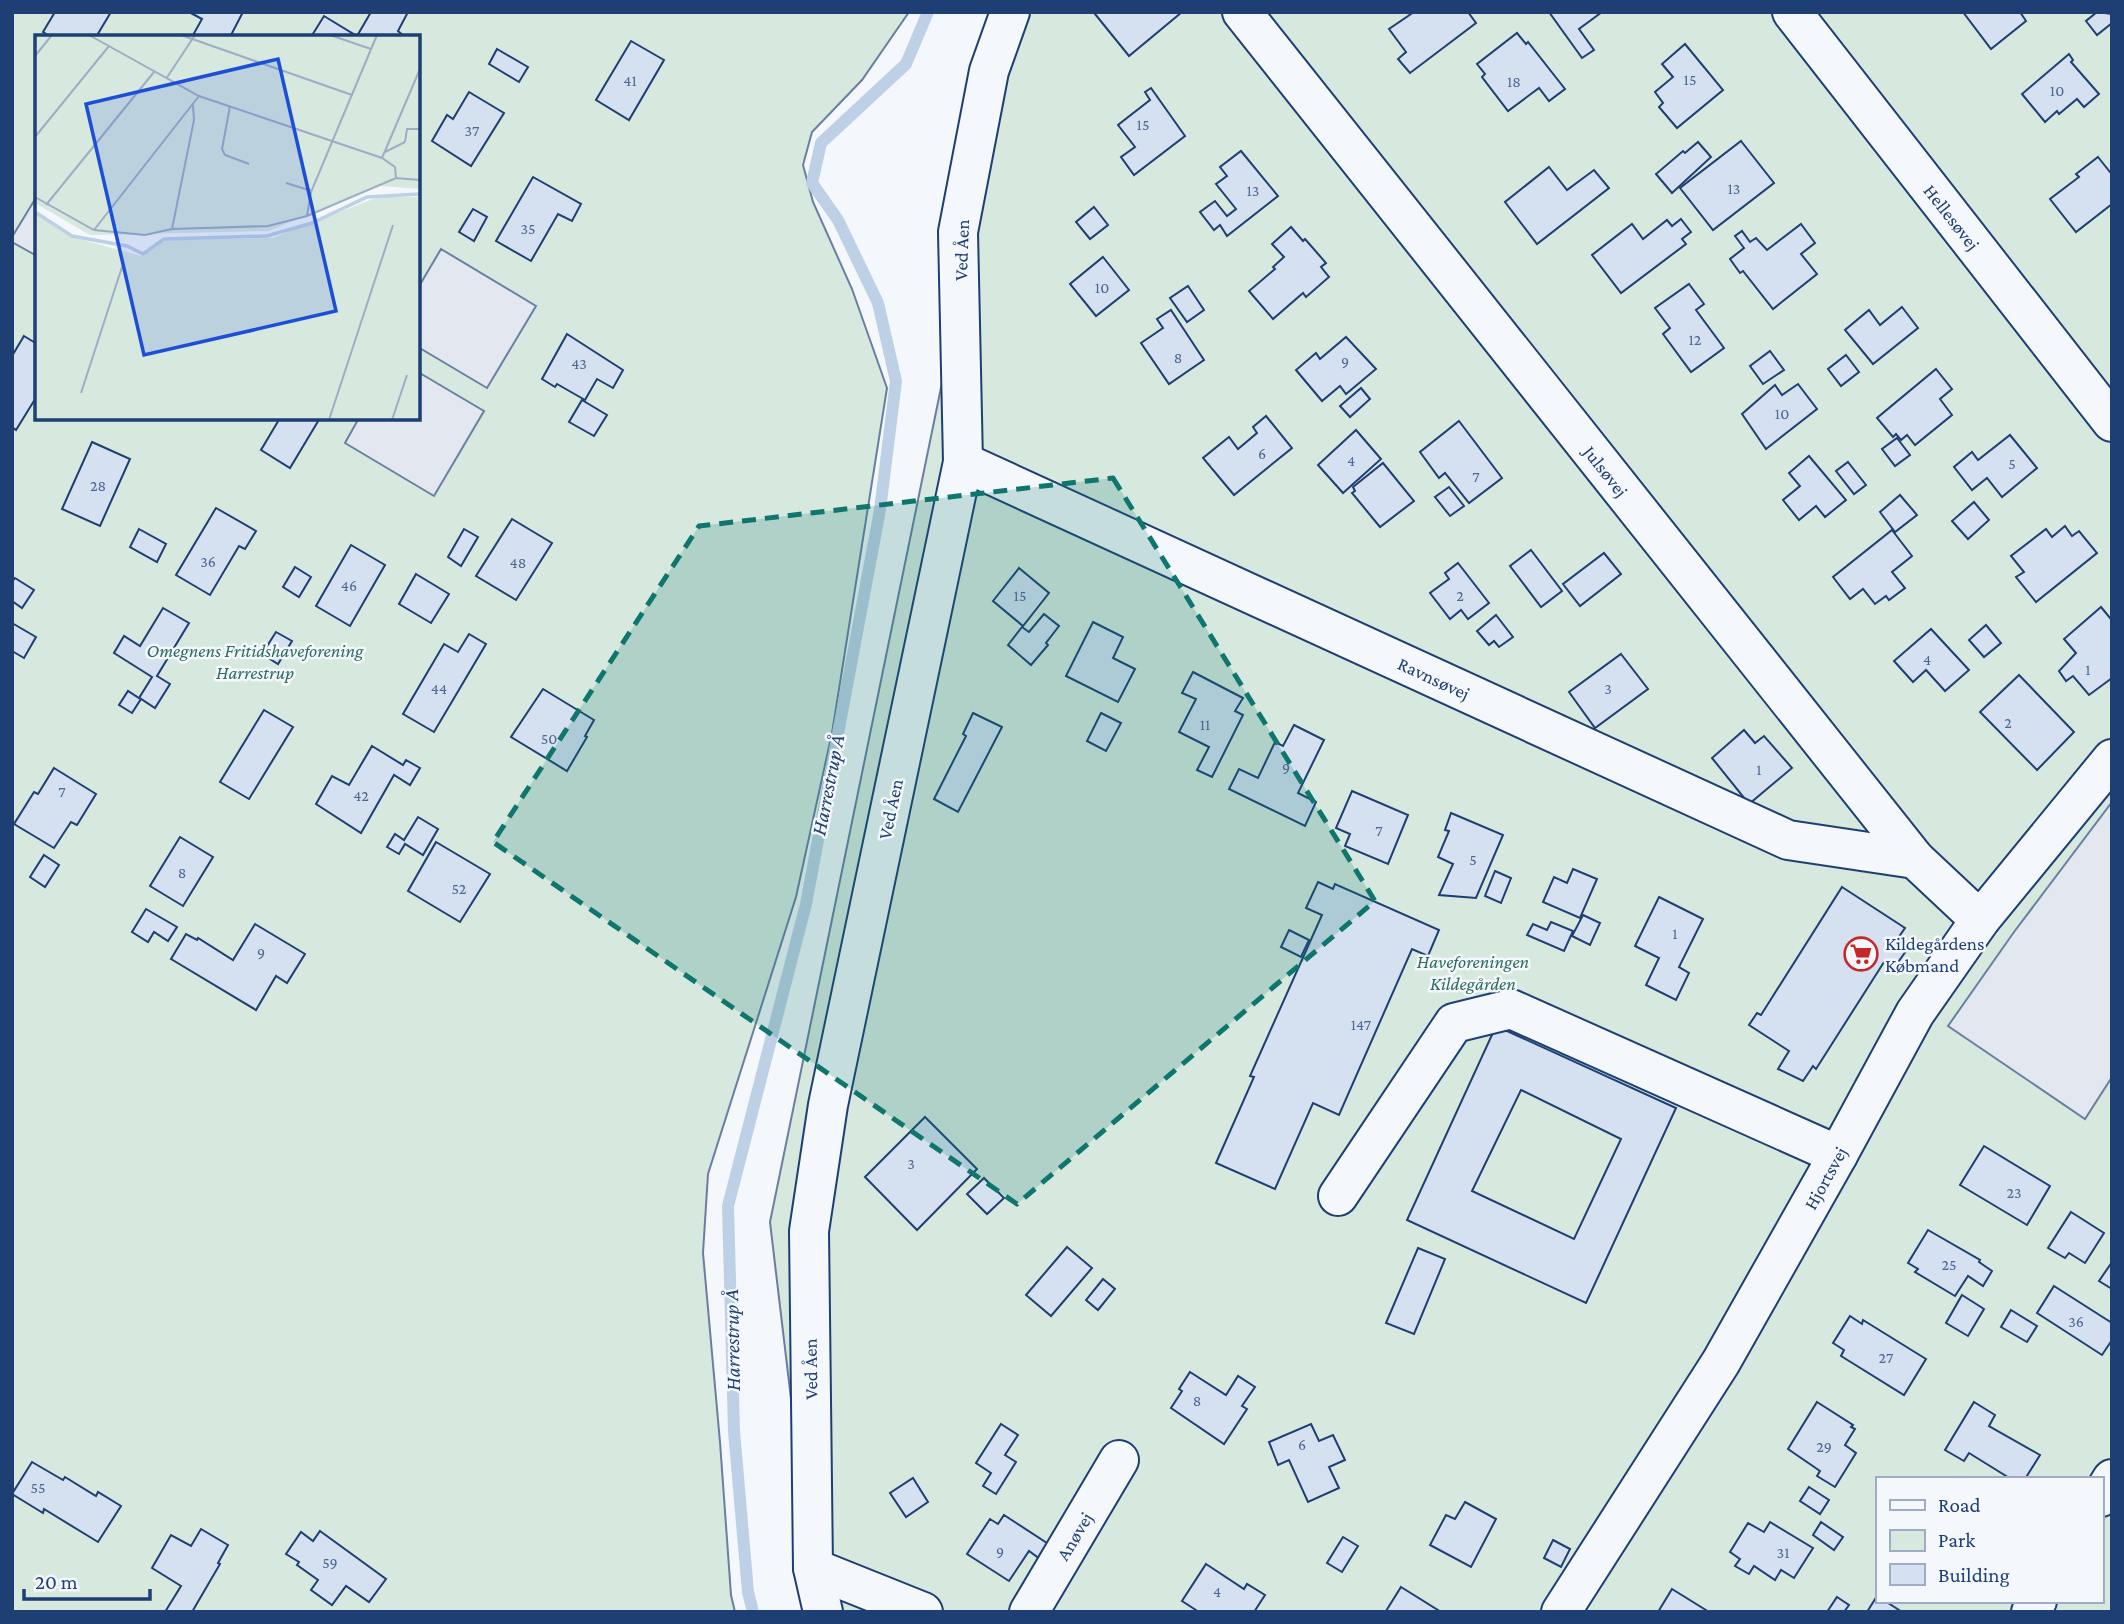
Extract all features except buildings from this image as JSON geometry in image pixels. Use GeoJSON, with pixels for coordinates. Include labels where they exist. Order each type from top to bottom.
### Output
{"type":"FeatureCollection","features":[{"type":"Feature","properties":{"kind":"lane","name":"Ved Åen"},"geometry":{"type":"LineString","coordinates":[[823,1612],[813,1568],[809,1231],[828,1105],[963,462],[958,232],[989,71],[1010,12]]}},
{"type":"Feature","properties":{"kind":"lane","name":"Julsøvej"},"geometry":{"type":"LineString","coordinates":[[1242,12],[1915,859],[1980,920]]}},
{"type":"Feature","properties":{"kind":"lane","name":"Hellesøvej"},"geometry":{"type":"LineString","coordinates":[[1792,12],[2112,422]]}},
{"type":"Feature","properties":{"kind":"lane","name":"Ravnsøvej"},"geometry":{"type":"LineString","coordinates":[[963,462],[1788,840],[1915,859]]}},
{"type":"Feature","properties":{"kind":"lane","name":"Hjortsvej"},"geometry":{"type":"LineString","coordinates":[[1560,1612],[1721,1362],[1915,1013],[1980,920],[2112,759]]}},
{"type":"Feature","properties":{"kind":"lane"},"geometry":{"type":"LineString","coordinates":[[1338,1196],[1454,1023],[1511,1009],[1838,1155]]}},
{"type":"Feature","properties":{"kind":"lane","name":"Anøvej"},"geometry":{"type":"LineString","coordinates":[[1028,1612],[1119,1460]]}},
{"type":"Feature","properties":{"kind":"lane"},"geometry":{"type":"LineString","coordinates":[[813,1568],[923,1612]]}},
{"type":"Feature","properties":{"kind":"highlighted area"},"geometry":{"type":"Polygon","coordinates":[[[1113,478],[1375,901],[1017,1204],[493,842],[699,526],[1113,478]]]}},
{"type":"Feature","properties":{"kind":"green space","name":"Omegnens Fritidshaveforening Harrestrup"},"geometry":{"type":"Polygon","coordinates":[[[12,12],[909,12],[862,80],[812,132],[803,165],[813,202],[852,289],[887,388],[832,733],[796,897],[708,1174],[703,1253],[731,1595],[735,1612],[12,1612],[12,12]]]}},
{"type":"Feature","properties":{"kind":"green space","name":"Haveforeningen Kildegården"},"geometry":{"type":"Polygon","coordinates":[[[1018,12],[2112,12],[2112,1612],[819,1612],[810,1559],[770,1222],[1018,12]]]}},
{"type":"Feature","properties":{"kind":"shaded area"},"geometry":{"type":"Polygon","coordinates":[[[35,199],[35,255],[12,242],[12,237],[35,199]]]}},
{"type":"Feature","properties":{"kind":"shaded area"},"geometry":{"type":"Polygon","coordinates":[[[441,249],[536,306],[487,388],[420,348],[420,285],[441,249]]]}},
{"type":"Feature","properties":{"kind":"shaded area"},"geometry":{"type":"Polygon","coordinates":[[[420,373],[484,411],[434,496],[345,443],[358,420],[420,420],[420,373]]]}},
{"type":"Feature","properties":{"kind":"shaded area"},"geometry":{"type":"Polygon","coordinates":[[[2112,802],[2112,1077],[2085,1119],[1948,1026],[2014,932],[2112,802]]]}},
{"type":"Feature","properties":{"kind":"waterway","name":"Harrestrup Å"},"geometry":{"type":"LineString","coordinates":[[753,1612],[748,1592],[734,1431],[728,1206],[806,904],[880,510],[896,381],[878,303],[838,220],[812,183],[821,143],[906,64],[928,12]]}},
{"type":"Feature","properties":{"kind":"place","name":"Kildegårdens Købmand"},"geometry":{"type":"Point","coordinates":[1861,954]}}]}
